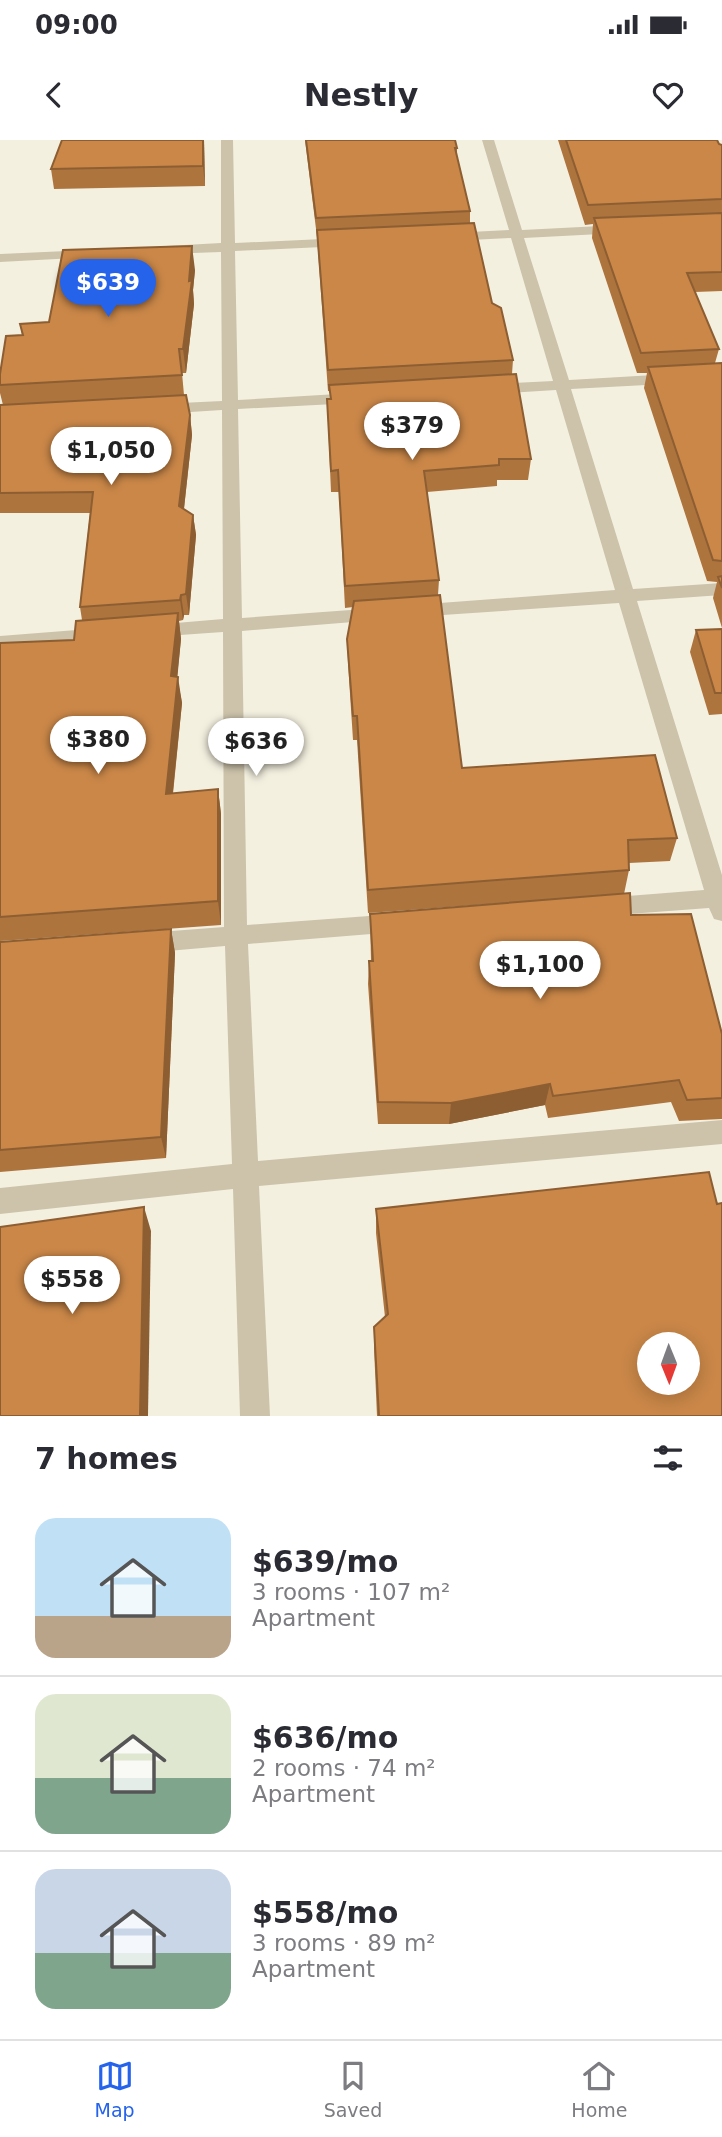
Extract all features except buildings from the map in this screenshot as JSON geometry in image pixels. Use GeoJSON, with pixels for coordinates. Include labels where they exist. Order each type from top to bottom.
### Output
{"type":"FeatureCollection","features":[{"type":"Feature","properties":{"kind":"street"},"geometry":{"type":"LineString","coordinates":[[227,140],[236,936],[255,1416]]}},
{"type":"Feature","properties":{"kind":"street"},"geometry":{"type":"LineString","coordinates":[[488,140],[721,903],[580,909]]}},
{"type":"Feature","properties":{"kind":"street"},"geometry":{"type":"LineString","coordinates":[[434,238],[640,229]]}},
{"type":"Feature","properties":{"kind":"street"},"geometry":{"type":"LineString","coordinates":[[147,251],[365,241]]}},
{"type":"Feature","properties":{"kind":"street"},"geometry":{"type":"LineString","coordinates":[[0,258],[107,253]]}},
{"type":"Feature","properties":{"kind":"street"},"geometry":{"type":"LineString","coordinates":[[479,390],[722,376]]}},
{"type":"Feature","properties":{"kind":"street"},"geometry":{"type":"LineString","coordinates":[[136,410],[369,397]]}},
{"type":"Feature","properties":{"kind":"street"},"geometry":{"type":"LineString","coordinates":[[0,643],[722,589]]}},
{"type":"Feature","properties":{"kind":"street"},"geometry":{"type":"LineString","coordinates":[[125,944],[415,922]]}},
{"type":"Feature","properties":{"kind":"street"},"geometry":{"type":"LineString","coordinates":[[0,1201],[246,1175],[722,1132]]}}]}
